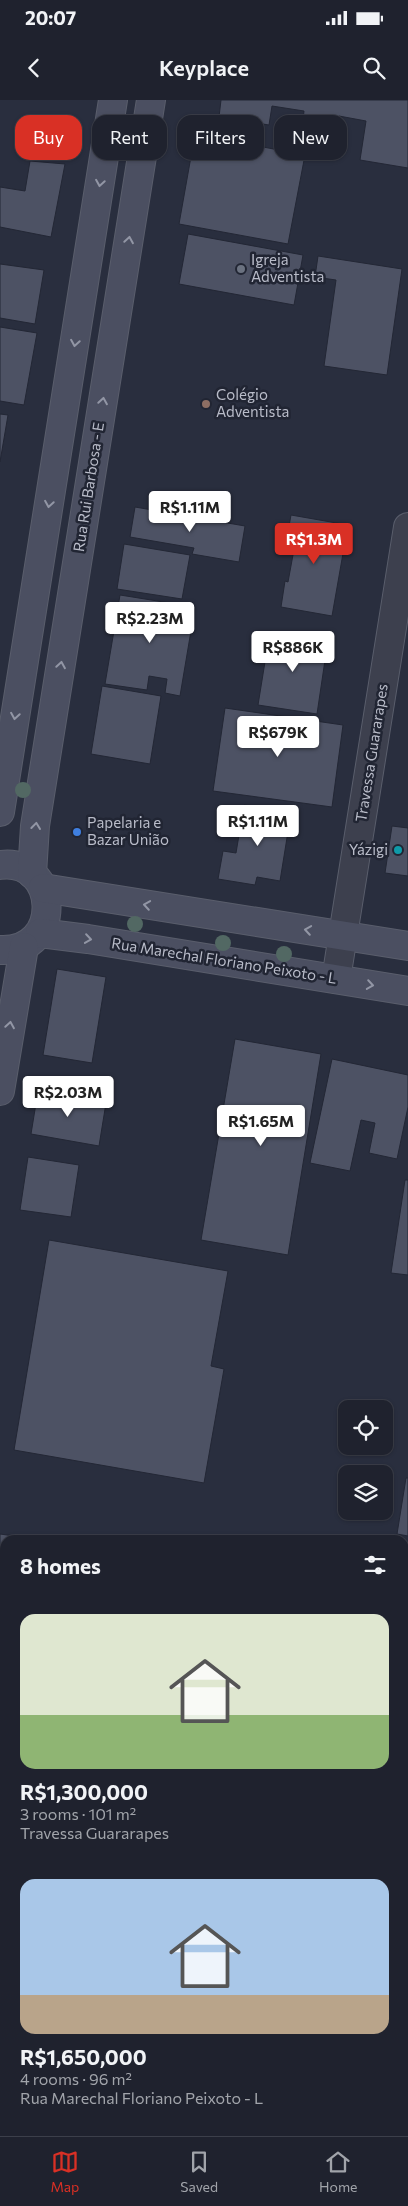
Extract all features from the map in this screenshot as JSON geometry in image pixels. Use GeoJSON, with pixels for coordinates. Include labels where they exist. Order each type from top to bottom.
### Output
{"type":"FeatureCollection","features":[{"type":"Feature","properties":{"kind":"street"},"geometry":{"type":"LineString","coordinates":[[0,812],[113,100]]}},
{"type":"Feature","properties":{"kind":"street","name":"Rua Rui Barbosa - E"},"geometry":{"type":"LineString","coordinates":[[0,1091],[21,943],[48,911],[38,881],[35,826],[151,100]]}},
{"type":"Feature","properties":{"kind":"street","name":"Travessa Guararapes"},"geometry":{"type":"LineString","coordinates":[[336,979],[408,527]]}},
{"type":"Feature","properties":{"kind":"street"},"geometry":{"type":"LineString","coordinates":[[0,865],[20,867],[38,881],[181,910],[408,946]]}},
{"type":"Feature","properties":{"kind":"street"},"geometry":{"type":"LineString","coordinates":[[172,953],[181,910]]}},
{"type":"Feature","properties":{"kind":"street","name":"Rua Marechal Floriano Peixoto - L"},"geometry":{"type":"LineString","coordinates":[[21,943],[88,939],[408,991]]}},
{"type":"Feature","properties":{"kind":"building"},"geometry":{"type":"Polygon","coordinates":[[[221,100],[408,100],[408,168],[360,160],[366,121],[347,117],[347,115],[304,115],[304,111],[272,106],[269,125],[264,124],[264,115],[219,115],[221,100]]]}},
{"type":"Feature","properties":{"kind":"building"},"geometry":{"type":"Polygon","coordinates":[[[264,147],[274,149],[274,160],[304,160],[288,244],[179,224],[190,160],[264,160],[264,147]]]}},
{"type":"Feature","properties":{"kind":"building"},"geometry":{"type":"Polygon","coordinates":[[[30,161],[65,164],[51,237],[0,227],[0,187],[25,191],[30,161]]]}},
{"type":"Feature","properties":{"kind":"building","name":"Igreja Adventista"},"geometry":{"type":"Polygon","coordinates":[[[188,234],[303,255],[294,305],[179,284],[188,234]]]}},
{"type":"Feature","properties":{"kind":"building"},"geometry":{"type":"Polygon","coordinates":[[[318,256],[402,269],[387,375],[324,366],[336,280],[315,277],[318,256]]]}},
{"type":"Feature","properties":{"kind":"building"},"geometry":{"type":"Polygon","coordinates":[[[0,264],[44,270],[35,324],[0,318],[0,264]]]}},
{"type":"Feature","properties":{"kind":"building"},"geometry":{"type":"Polygon","coordinates":[[[0,327],[37,333],[24,405],[0,401],[0,327]]]}},
{"type":"Feature","properties":{"kind":"building"},"geometry":{"type":"Polygon","coordinates":[[[0,414],[8,415],[0,462],[0,414]]]}},
{"type":"Feature","properties":{"kind":"building"},"geometry":{"type":"Polygon","coordinates":[[[135,507],[245,526],[239,562],[192,554],[194,548],[130,537],[135,507]]]}},
{"type":"Feature","properties":{"kind":"building"},"geometry":{"type":"Polygon","coordinates":[[[291,515],[348,525],[332,616],[281,607],[285,581],[288,582],[295,544],[286,543],[291,515]]]}},
{"type":"Feature","properties":{"kind":"building"},"geometry":{"type":"Polygon","coordinates":[[[124,544],[190,555],[182,599],[117,589],[124,544]]]}},
{"type":"Feature","properties":{"kind":"building"},"geometry":{"type":"Polygon","coordinates":[[[120,595],[195,607],[180,696],[165,693],[167,679],[149,676],[147,690],[105,684],[120,595]]]}},
{"type":"Feature","properties":{"kind":"building"},"geometry":{"type":"Polygon","coordinates":[[[270,631],[328,640],[317,714],[258,705],[270,631]]]}},
{"type":"Feature","properties":{"kind":"building"},"geometry":{"type":"Polygon","coordinates":[[[102,686],[161,696],[150,764],[91,754],[102,686]]]}},
{"type":"Feature","properties":{"kind":"building"},"geometry":{"type":"Polygon","coordinates":[[[225,708],[343,725],[332,807],[213,791],[225,708]]]}},
{"type":"Feature","properties":{"kind":"building"},"geometry":{"type":"Polygon","coordinates":[[[244,805],[291,813],[280,881],[257,877],[255,885],[218,879],[223,851],[236,853],[244,805]]]}},
{"type":"Feature","properties":{"kind":"building","name":"Yázigi"},"geometry":{"type":"Polygon","coordinates":[[[392,826],[408,828],[408,876],[385,873],[392,826]]]}},
{"type":"Feature","properties":{"kind":"building"},"geometry":{"type":"Polygon","coordinates":[[[57,969],[106,977],[92,1063],[43,1055],[57,969]]]}},
{"type":"Feature","properties":{"kind":"building"},"geometry":{"type":"Polygon","coordinates":[[[235,1039],[321,1054],[288,1255],[201,1240],[235,1039]]]}},
{"type":"Feature","properties":{"kind":"building"},"geometry":{"type":"Polygon","coordinates":[[[332,1059],[408,1075],[408,1107],[397,1159],[369,1153],[375,1123],[361,1120],[350,1171],[310,1163],[332,1059]]]}},
{"type":"Feature","properties":{"kind":"building"},"geometry":{"type":"Polygon","coordinates":[[[38,1091],[106,1103],[99,1146],[31,1134],[38,1091]]]}},
{"type":"Feature","properties":{"kind":"building"},"geometry":{"type":"Polygon","coordinates":[[[28,1157],[79,1165],[71,1217],[20,1210],[28,1157]]]}},
{"type":"Feature","properties":{"kind":"building"},"geometry":{"type":"Polygon","coordinates":[[[405,1180],[408,1180],[408,1275],[391,1273],[405,1180]]]}},
{"type":"Feature","properties":{"kind":"building"},"geometry":{"type":"Polygon","coordinates":[[[49,1240],[228,1271],[211,1366],[224,1369],[204,1483],[14,1450],[49,1240]]]}},
{"type":"Feature","properties":{"kind":"building"},"geometry":{"type":"Polygon","coordinates":[[[406,1478],[408,1478],[408,1535],[397,1534],[406,1478]]]}},
{"type":"Feature","properties":{"kind":"place","name":"Igreja Adventista"},"geometry":{"type":"Point","coordinates":[241,269]}},
{"type":"Feature","properties":{"kind":"place","name":"Colégio Adventista"},"geometry":{"type":"Point","coordinates":[206,404]}},
{"type":"Feature","properties":{"kind":"place","name":"Papelaria e Bazar União"},"geometry":{"type":"Point","coordinates":[77,832]}},
{"type":"Feature","properties":{"kind":"place","name":"Yázigi"},"geometry":{"type":"Point","coordinates":[398,850]}}]}
